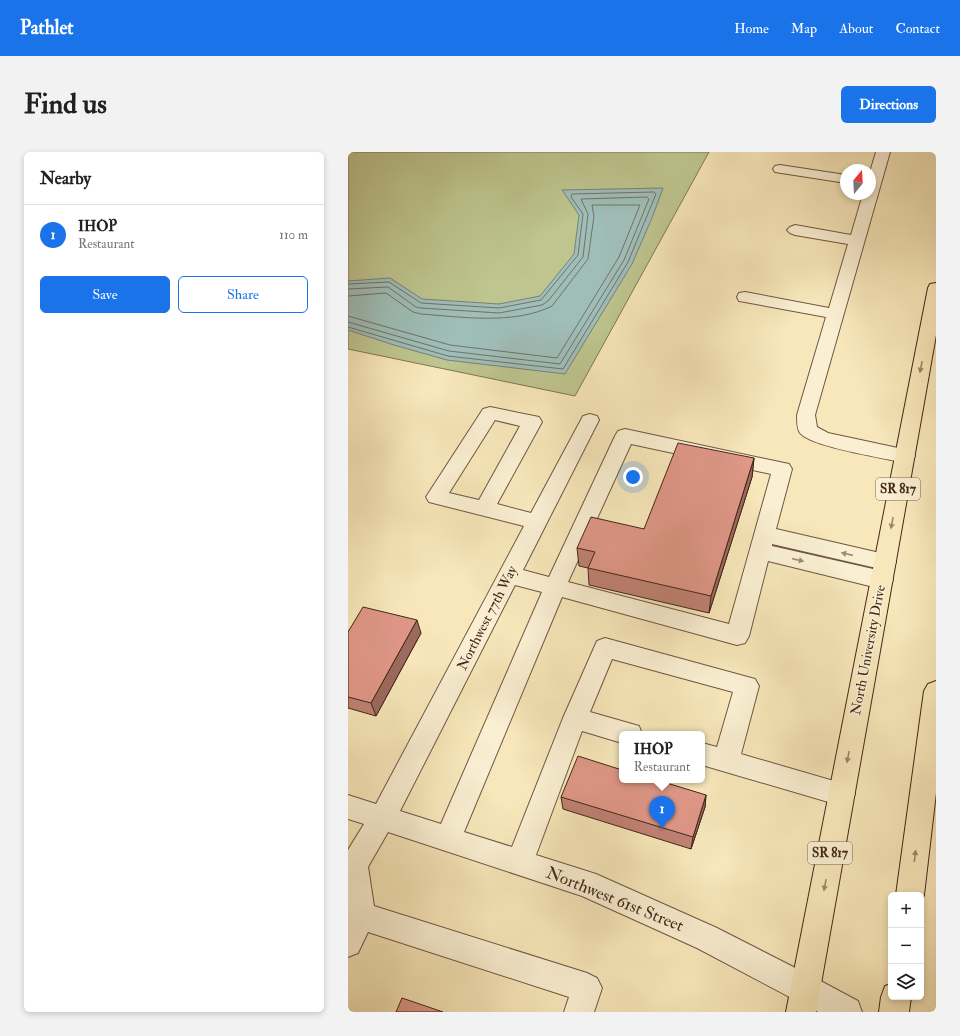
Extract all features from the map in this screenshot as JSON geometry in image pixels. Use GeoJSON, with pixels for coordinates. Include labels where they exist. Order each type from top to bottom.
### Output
{"type":"FeatureCollection","features":[{"type":"Feature","properties":{"kind":"main road","name":"North University Drive"},"geometry":{"type":"LineString","coordinates":[[803,1000],[936,288]]}},
{"type":"Feature","properties":{"kind":"main road"},"geometry":{"type":"LineString","coordinates":[[910,892],[934,729],[936,691]]}},
{"type":"Feature","properties":{"kind":"main road"},"geometry":{"type":"LineString","coordinates":[[894,1012],[896,1000]]}},
{"type":"Feature","properties":{"kind":"street"},"geometry":{"type":"LineString","coordinates":[[876,172],[883,152]]}},
{"type":"Feature","properties":{"kind":"street"},"geometry":{"type":"LineString","coordinates":[[780,169],[840,178]]}},
{"type":"Feature","properties":{"kind":"street"},"geometry":{"type":"LineString","coordinates":[[868,200],[806,415],[808,430],[823,438],[905,456]]}},
{"type":"Feature","properties":{"kind":"street"},"geometry":{"type":"LineString","coordinates":[[795,230],[857,241]]}},
{"type":"Feature","properties":{"kind":"street"},"geometry":{"type":"LineString","coordinates":[[745,296],[835,314]]}},
{"type":"Feature","properties":{"kind":"street"},"geometry":{"type":"LineString","coordinates":[[484,509],[532,422],[490,413],[436,497],[484,509],[537,522]]}},
{"type":"Feature","properties":{"kind":"street","name":"Northwest 77th Way"},"geometry":{"type":"LineString","coordinates":[[354,914],[354,865],[384,817],[590,420]]}},
{"type":"Feature","properties":{"kind":"street"},"geometry":{"type":"LineString","coordinates":[[448,838],[555,587],[625,436],[782,469],[737,636],[555,587],[509,575]]}},
{"type":"Feature","properties":{"kind":"street"},"geometry":{"type":"LineString","coordinates":[[762,543],[883,571]]}},
{"type":"Feature","properties":{"kind":"street"},"geometry":{"type":"LineString","coordinates":[[520,862],[575,718],[605,648],[747,686],[726,761]]}},
{"type":"Feature","properties":{"kind":"street"},"geometry":{"type":"LineString","coordinates":[[575,718],[620,731]]}},
{"type":"Feature","properties":{"kind":"street"},"geometry":{"type":"LineString","coordinates":[[705,755],[842,794]]}},
{"type":"Feature","properties":{"kind":"street","name":"Northwest 61st Street"},"geometry":{"type":"LineString","coordinates":[[348,807],[384,817],[586,884],[707,938],[803,1000],[847,1012]]}},
{"type":"Feature","properties":{"kind":"street"},"geometry":{"type":"LineString","coordinates":[[348,943],[354,914],[587,988],[579,1012]]}},
{"type":"Feature","properties":{"kind":"green space"},"geometry":{"type":"Polygon","coordinates":[[[348,152],[709,152],[575,396],[348,349],[348,152]]]}},
{"type":"Feature","properties":{"kind":"water"},"geometry":{"type":"Polygon","coordinates":[[[663,188],[632,264],[565,374],[447,360],[348,330],[348,281],[390,278],[422,299],[499,304],[540,296],[574,254],[579,215],[562,190],[663,188]]]}},
{"type":"Feature","properties":{"kind":"building"},"geometry":{"type":"Polygon","coordinates":[[[678,443],[754,458],[711,596],[588,568],[595,552],[577,548],[591,517],[644,529],[678,443]]]}},
{"type":"Feature","properties":{"kind":"building"},"geometry":{"type":"Polygon","coordinates":[[[363,607],[417,620],[371,703],[348,697],[348,632],[363,607]]]}},
{"type":"Feature","properties":{"kind":"building"},"geometry":{"type":"Polygon","coordinates":[[[578,756],[619,769],[619,783],[667,783],[706,795],[693,837],[561,797],[578,756]]]}},
{"type":"Feature","properties":{"kind":"building"},"geometry":{"type":"Polygon","coordinates":[[[402,998],[443,1012],[396,1012],[402,998]]]}},
{"type":"Feature","properties":{"kind":"place","name":"IHOP"},"geometry":{"type":"Point","coordinates":[662,829]}}]}
